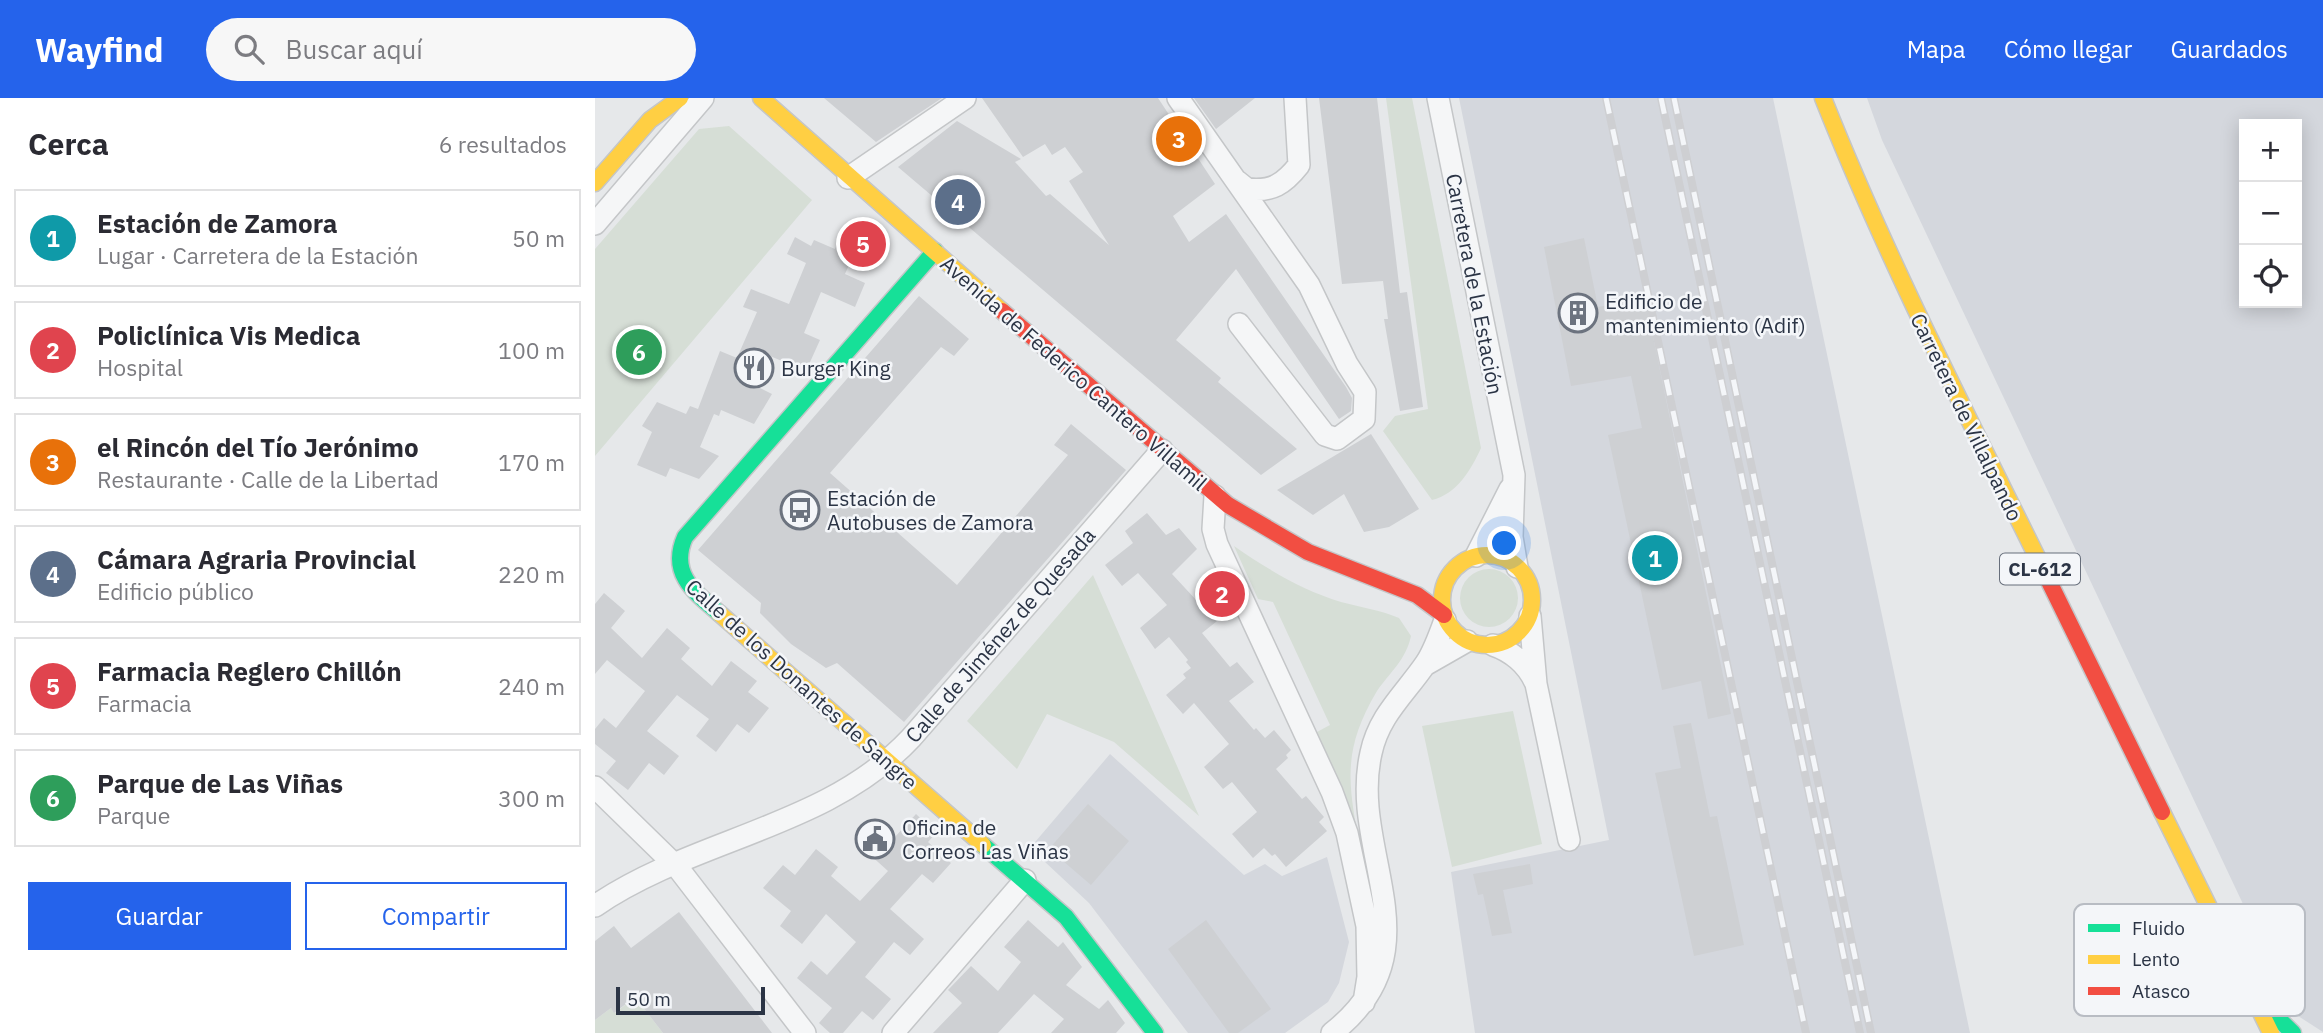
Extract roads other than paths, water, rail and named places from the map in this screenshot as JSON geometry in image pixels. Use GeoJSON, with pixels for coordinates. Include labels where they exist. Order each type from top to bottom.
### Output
{"type":"FeatureCollection","features":[{"type":"Feature","properties":{"kind":"main road"},"geometry":{"type":"LineString","coordinates":[[595,184],[650,120],[680,98]]}},
{"type":"Feature","properties":{"kind":"main road"},"geometry":{"type":"LineString","coordinates":[[687,98],[697,98]]}},
{"type":"Feature","properties":{"kind":"main road","name":"Avenida de Federico Cantero Villamil"},"geometry":{"type":"LineString","coordinates":[[746,98],[767,104],[848,178],[1215,496],[1308,552],[1405,587],[1445,617]]}},
{"type":"Feature","properties":{"kind":"main road","name":"Carretera de Villalpando"},"geometry":{"type":"LineString","coordinates":[[1823,98],[1858,186],[1910,299],[2208,904]]}},
{"type":"Feature","properties":{"kind":"main road","name":"Calle de los Donantes de Sangre"},"geometry":{"type":"LineString","coordinates":[[935,251],[690,529],[678,556],[680,573],[689,587],[1072,923],[1155,1033]]}},
{"type":"Feature","properties":{"kind":"main road"},"geometry":{"type":"LineString","coordinates":[[1405,587],[1450,574],[1476,556],[1498,555],[1517,567],[1532,592],[1530,616],[1517,635],[1493,645],[1467,641],[1455,633],[1445,617],[1443,594],[1450,574]]}},
{"type":"Feature","properties":{"kind":"main road","name":"Carretera de Villalpando"},"geometry":{"type":"LineString","coordinates":[[2263,1016],[2271,1033]]}},
{"type":"Feature","properties":{"kind":"main road"},"geometry":{"type":"LineString","coordinates":[[2277,1016],[2293,1033]]}},
{"type":"Feature","properties":{"kind":"street"},"geometry":{"type":"LineString","coordinates":[[595,223],[703,98]]}},
{"type":"Feature","properties":{"kind":"street"},"geometry":{"type":"LineString","coordinates":[[848,178],[965,98]]}},
{"type":"Feature","properties":{"kind":"street"},"geometry":{"type":"LineString","coordinates":[[1178,98],[1310,285],[1347,364],[1365,392],[1364,419],[1337,439],[1325,435],[1239,324]]}},
{"type":"Feature","properties":{"kind":"street"},"geometry":{"type":"LineString","coordinates":[[1236,180],[1247,189],[1270,188],[1284,183],[1299,165],[1295,98]]}},
{"type":"Feature","properties":{"kind":"street","name":"Carretera de la Estación"},"geometry":{"type":"LineString","coordinates":[[1438,98],[1513,470],[1512,537],[1517,567]]}},
{"type":"Feature","properties":{"kind":"street","name":"Calle de Jiménez de Quesada"},"geometry":{"type":"LineString","coordinates":[[595,906],[632,881],[828,800],[886,762],[911,738],[1162,450]]}},
{"type":"Feature","properties":{"kind":"street","name":"Carretera de la Estación"},"geometry":{"type":"LineString","coordinates":[[1476,556],[1510,489],[1513,470]]}},
{"type":"Feature","properties":{"kind":"street"},"geometry":{"type":"LineString","coordinates":[[1215,496],[1213,529],[1217,544],[1332,792],[1347,833],[1367,926],[1368,985],[1364,1002]]}},
{"type":"Feature","properties":{"kind":"street"},"geometry":{"type":"LineString","coordinates":[[1530,616],[1537,687],[1569,840]]}},
{"type":"Feature","properties":{"kind":"street"},"geometry":{"type":"LineString","coordinates":[[1332,1033],[1364,1002],[1379,970],[1386,925],[1384,890],[1369,807],[1370,756],[1386,714],[1423,666],[1445,617]]}},
{"type":"Feature","properties":{"kind":"street"},"geometry":{"type":"LineString","coordinates":[[1423,666],[1467,641]]}},
{"type":"Feature","properties":{"kind":"street"},"geometry":{"type":"LineString","coordinates":[[1493,645],[1508,651],[1525,666],[1537,687]]}},
{"type":"Feature","properties":{"kind":"street"},"geometry":{"type":"LineString","coordinates":[[595,787],[674,864],[805,1033]]}},
{"type":"Feature","properties":{"kind":"street"},"geometry":{"type":"LineString","coordinates":[[893,1033],[1024,880]]}},
{"type":"Feature","properties":{"kind":"railway"},"geometry":{"type":"LineString","coordinates":[[1606,98],[1806,1033]]}},
{"type":"Feature","properties":{"kind":"railway"},"geometry":{"type":"LineString","coordinates":[[1661,98],[1860,1033]]}},
{"type":"Feature","properties":{"kind":"railway"},"geometry":{"type":"LineString","coordinates":[[1674,98],[1871,1033]]}},
{"type":"Feature","properties":{"kind":"place","name":"el Rincón del Tío Jerónimo"},"geometry":{"type":"Point","coordinates":[1179,139]}},
{"type":"Feature","properties":{"kind":"place","name":"Cámara Agraria Provincial"},"geometry":{"type":"Point","coordinates":[958,202]}},
{"type":"Feature","properties":{"kind":"place","name":"Farmacia Reglero Chillón"},"geometry":{"type":"Point","coordinates":[863,244]}},
{"type":"Feature","properties":{"kind":"place","name":"Edificio de mantenimiento (Adif)"},"geometry":{"type":"Point","coordinates":[1578,313]}},
{"type":"Feature","properties":{"kind":"place","name":"Parque de Las Viñas"},"geometry":{"type":"Point","coordinates":[639,352]}},
{"type":"Feature","properties":{"kind":"place","name":"Burger King"},"geometry":{"type":"Point","coordinates":[754,368]}},
{"type":"Feature","properties":{"kind":"place","name":"Estación de Autobuses de Zamora"},"geometry":{"type":"Point","coordinates":[800,510]}},
{"type":"Feature","properties":{"kind":"place","name":"Estación de Zamora"},"geometry":{"type":"Point","coordinates":[1655,558]}},
{"type":"Feature","properties":{"kind":"place","name":"Policlínica Vis Medica"},"geometry":{"type":"Point","coordinates":[1222,594]}},
{"type":"Feature","properties":{"kind":"place","name":"Oficina de Correos Las Viñas"},"geometry":{"type":"Point","coordinates":[875,839]}}]}
